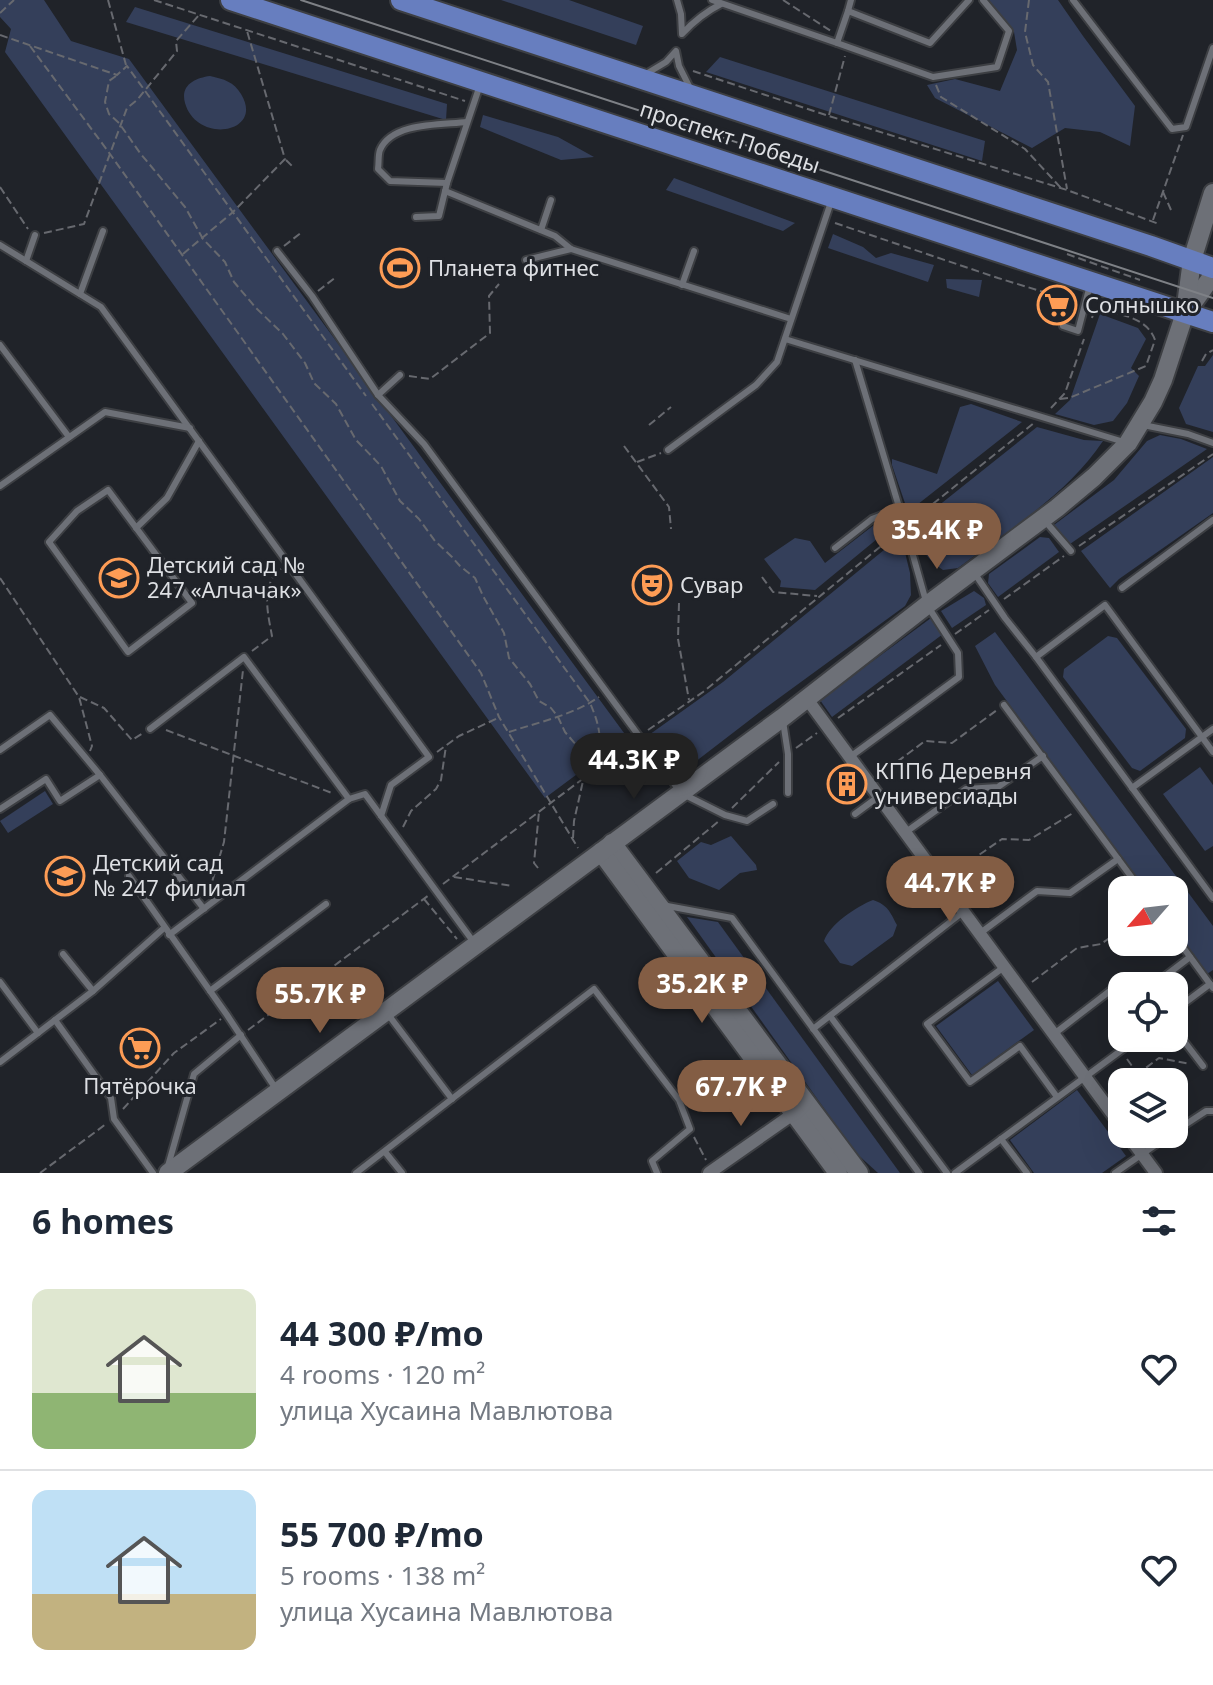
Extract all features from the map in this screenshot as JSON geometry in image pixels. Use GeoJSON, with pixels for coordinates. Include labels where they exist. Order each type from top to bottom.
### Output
{"type":"FeatureCollection","features":[{"type":"Feature","properties":{"kind":"main road","name":"проспект Победы"},"geometry":{"type":"LineString","coordinates":[[231,0],[1213,322]]}},
{"type":"Feature","properties":{"kind":"main road","name":"проспект Победы"},"geometry":{"type":"LineString","coordinates":[[401,0],[1213,268]]}},
{"type":"Feature","properties":{"kind":"street"},"geometry":{"type":"LineString","coordinates":[[167,1173],[386,1012],[466,943],[607,848],[782,718],[1094,477],[1128,443],[1163,380],[1185,313],[1192,260],[1213,193]]}},
{"type":"Feature","properties":{"kind":"street"},"geometry":{"type":"LineString","coordinates":[[1185,313],[1213,275]]}},
{"type":"Feature","properties":{"kind":"street"},"geometry":{"type":"LineString","coordinates":[[807,699],[1108,1108]]}},
{"type":"Feature","properties":{"kind":"street"},"geometry":{"type":"LineString","coordinates":[[607,848],[659,905],[800,1108],[838,1173]]}},
{"type":"Feature","properties":{"kind":"street"},"geometry":{"type":"LineString","coordinates":[[607,848],[800,1108],[859,1173]]}},
{"type":"Feature","properties":{"kind":"street"},"geometry":{"type":"LineString","coordinates":[[712,1172],[800,1108]]}},
{"type":"Feature","properties":{"kind":"street"},"geometry":{"type":"LineString","coordinates":[[1138,1148],[1156,1173]]}},
{"type":"Feature","properties":{"kind":"lane"},"geometry":{"type":"LineString","coordinates":[[637,78],[653,71],[676,51],[682,34],[677,0]]}},
{"type":"Feature","properties":{"kind":"lane"},"geometry":{"type":"LineString","coordinates":[[712,0],[933,77],[997,67],[1009,31],[983,0]]}},
{"type":"Feature","properties":{"kind":"lane"},"geometry":{"type":"LineString","coordinates":[[837,43],[851,0]]}},
{"type":"Feature","properties":{"kind":"lane"},"geometry":{"type":"LineString","coordinates":[[848,11],[930,43],[969,0]]}},
{"type":"Feature","properties":{"kind":"lane"},"geometry":{"type":"LineString","coordinates":[[1073,0],[1172,129],[1186,127],[1213,48]]}},
{"type":"Feature","properties":{"kind":"lane"},"geometry":{"type":"LineString","coordinates":[[682,34],[695,20],[723,4]]}},
{"type":"Feature","properties":{"kind":"lane"},"geometry":{"type":"LineString","coordinates":[[676,51],[684,79],[695,96]]}},
{"type":"Feature","properties":{"kind":"lane"},"geometry":{"type":"LineString","coordinates":[[416,217],[439,216],[481,81]]}},
{"type":"Feature","properties":{"kind":"lane"},"geometry":{"type":"LineString","coordinates":[[467,122],[407,128],[390,137],[379,151],[378,169],[390,181],[446,187],[555,236],[571,249],[791,319]]}},
{"type":"Feature","properties":{"kind":"lane"},"geometry":{"type":"LineString","coordinates":[[668,450],[756,385],[777,362],[833,196]]}},
{"type":"Feature","properties":{"kind":"lane"},"geometry":{"type":"LineString","coordinates":[[541,230],[551,200]]}},
{"type":"Feature","properties":{"kind":"lane"},"geometry":{"type":"LineString","coordinates":[[80,294],[103,231]]}},
{"type":"Feature","properties":{"kind":"lane"},"geometry":{"type":"LineString","coordinates":[[26,261],[35,235]]}},
{"type":"Feature","properties":{"kind":"lane"},"geometry":{"type":"LineString","coordinates":[[0,245],[101,307],[429,757],[391,785],[381,816]]}},
{"type":"Feature","properties":{"kind":"lane"},"geometry":{"type":"LineString","coordinates":[[526,260],[571,249]]}},
{"type":"Feature","properties":{"kind":"lane"},"geometry":{"type":"LineString","coordinates":[[277,251],[312,296],[378,395],[424,444],[681,793],[725,815],[747,821],[773,804]]}},
{"type":"Feature","properties":{"kind":"lane"},"geometry":{"type":"LineString","coordinates":[[682,285],[694,251]]}},
{"type":"Feature","properties":{"kind":"lane"},"geometry":{"type":"LineString","coordinates":[[1063,326],[1078,331],[1091,281]]}},
{"type":"Feature","properties":{"kind":"lane"},"geometry":{"type":"LineString","coordinates":[[785,339],[1128,443]]}},
{"type":"Feature","properties":{"kind":"lane"},"geometry":{"type":"LineString","coordinates":[[0,345],[69,437]]}},
{"type":"Feature","properties":{"kind":"lane"},"geometry":{"type":"LineString","coordinates":[[850,757],[959,677],[958,653],[927,605],[855,360]]}},
{"type":"Feature","properties":{"kind":"lane"},"geometry":{"type":"LineString","coordinates":[[378,395],[400,375]]}},
{"type":"Feature","properties":{"kind":"lane"},"geometry":{"type":"LineString","coordinates":[[0,486],[105,412],[190,428]]}},
{"type":"Feature","properties":{"kind":"lane"},"geometry":{"type":"LineString","coordinates":[[1140,424],[1180,431],[1213,443]]}},
{"type":"Feature","properties":{"kind":"lane"},"geometry":{"type":"LineString","coordinates":[[136,528],[167,498],[199,441]]}},
{"type":"Feature","properties":{"kind":"lane"},"geometry":{"type":"LineString","coordinates":[[108,490],[136,528],[192,603],[128,652],[49,542],[77,511],[108,490]]}},
{"type":"Feature","properties":{"kind":"lane"},"geometry":{"type":"LineString","coordinates":[[835,548],[872,519],[900,508]]}},
{"type":"Feature","properties":{"kind":"lane"},"geometry":{"type":"LineString","coordinates":[[1043,519],[1071,551]]}},
{"type":"Feature","properties":{"kind":"lane"},"geometry":{"type":"LineString","coordinates":[[1122,588],[1213,520]]}},
{"type":"Feature","properties":{"kind":"lane"},"geometry":{"type":"LineString","coordinates":[[973,571],[1213,898]]}},
{"type":"Feature","properties":{"kind":"lane"},"geometry":{"type":"LineString","coordinates":[[1036,657],[1105,605],[1213,752]]}},
{"type":"Feature","properties":{"kind":"lane"},"geometry":{"type":"LineString","coordinates":[[152,727],[244,657],[349,799]]}},
{"type":"Feature","properties":{"kind":"lane"},"geometry":{"type":"LineString","coordinates":[[1004,705],[1131,876]]}},
{"type":"Feature","properties":{"kind":"lane"},"geometry":{"type":"LineString","coordinates":[[0,750],[50,715],[204,909]]}},
{"type":"Feature","properties":{"kind":"lane"},"geometry":{"type":"LineString","coordinates":[[782,718],[788,754],[788,793]]}},
{"type":"Feature","properties":{"kind":"lane"},"geometry":{"type":"LineString","coordinates":[[1132,788],[1213,729]]}},
{"type":"Feature","properties":{"kind":"lane"},"geometry":{"type":"LineString","coordinates":[[905,833],[966,789],[998,787],[1043,756]]}},
{"type":"Feature","properties":{"kind":"lane"},"geometry":{"type":"LineString","coordinates":[[0,809],[46,779],[60,801],[100,775]]}},
{"type":"Feature","properties":{"kind":"lane"},"geometry":{"type":"LineString","coordinates":[[169,935],[349,799],[365,794],[434,891],[466,943]]}},
{"type":"Feature","properties":{"kind":"lane"},"geometry":{"type":"LineString","coordinates":[[855,814],[878,797]]}},
{"type":"Feature","properties":{"kind":"lane"},"geometry":{"type":"LineString","coordinates":[[979,934],[1037,891],[1070,893],[1118,859]]}},
{"type":"Feature","properties":{"kind":"lane"},"geometry":{"type":"LineString","coordinates":[[129,876],[278,1092]]}},
{"type":"Feature","properties":{"kind":"lane"},"geometry":{"type":"LineString","coordinates":[[210,991],[326,904]]}},
{"type":"Feature","properties":{"kind":"lane"},"geometry":{"type":"LineString","coordinates":[[659,905],[732,918],[919,1173]]}},
{"type":"Feature","properties":{"kind":"lane"},"geometry":{"type":"LineString","coordinates":[[813,1029],[963,912]]}},
{"type":"Feature","properties":{"kind":"lane"},"geometry":{"type":"LineString","coordinates":[[0,1062],[93,991],[164,928]]}},
{"type":"Feature","properties":{"kind":"lane"},"geometry":{"type":"LineString","coordinates":[[63,954],[93,991]]}},
{"type":"Feature","properties":{"kind":"lane"},"geometry":{"type":"LineString","coordinates":[[1188,954],[1212,986],[1188,1002]]}},
{"type":"Feature","properties":{"kind":"lane"},"geometry":{"type":"LineString","coordinates":[[1170,972],[1190,957]]}},
{"type":"Feature","properties":{"kind":"lane"},"geometry":{"type":"LineString","coordinates":[[1004,967],[927,1024],[970,1082],[1020,1046],[1057,1097]]}},
{"type":"Feature","properties":{"kind":"lane"},"geometry":{"type":"LineString","coordinates":[[0,982],[38,1033]]}},
{"type":"Feature","properties":{"kind":"lane"},"geometry":{"type":"LineString","coordinates":[[356,1173],[594,989],[679,1100],[690,1129],[652,1161],[657,1173]]}},
{"type":"Feature","properties":{"kind":"lane"},"geometry":{"type":"LineString","coordinates":[[1054,1034],[1108,992]]}},
{"type":"Feature","properties":{"kind":"lane"},"geometry":{"type":"LineString","coordinates":[[386,1012],[452,1099]]}},
{"type":"Feature","properties":{"kind":"lane"},"geometry":{"type":"LineString","coordinates":[[830,1016],[947,1173]]}},
{"type":"Feature","properties":{"kind":"lane"},"geometry":{"type":"LineString","coordinates":[[55,1020],[111,1098],[114,1119],[153,1173]]}},
{"type":"Feature","properties":{"kind":"lane"},"geometry":{"type":"LineString","coordinates":[[167,1173],[194,1074],[241,1035]]}},
{"type":"Feature","properties":{"kind":"lane"},"geometry":{"type":"LineString","coordinates":[[1188,1046],[1203,1066]]}},
{"type":"Feature","properties":{"kind":"lane"},"geometry":{"type":"LineString","coordinates":[[955,1173],[1118,1052]]}},
{"type":"Feature","properties":{"kind":"lane"},"geometry":{"type":"LineString","coordinates":[[1188,1123],[1206,1111],[1213,1111]]}},
{"type":"Feature","properties":{"kind":"lane"},"geometry":{"type":"LineString","coordinates":[[1001,1139],[1027,1173]]}},
{"type":"Feature","properties":{"kind":"lane"},"geometry":{"type":"LineString","coordinates":[[1115,1173],[1150,1148]]}},
{"type":"Feature","properties":{"kind":"lane"},"geometry":{"type":"LineString","coordinates":[[385,1152],[402,1173]]}},
{"type":"Feature","properties":{"kind":"path"},"geometry":{"type":"LineString","coordinates":[[0,13],[14,0]]}},
{"type":"Feature","properties":{"kind":"path"},"geometry":{"type":"LineString","coordinates":[[108,0],[127,66],[590,703],[600,726],[596,769]]}},
{"type":"Feature","properties":{"kind":"path"},"geometry":{"type":"LineString","coordinates":[[154,0],[466,102]]}},
{"type":"Feature","properties":{"kind":"path"},"geometry":{"type":"LineString","coordinates":[[783,0],[831,30],[837,43]]}},
{"type":"Feature","properties":{"kind":"path"},"geometry":{"type":"LineString","coordinates":[[1029,0],[1025,32],[1033,65],[1048,82],[1067,190]]}},
{"type":"Feature","properties":{"kind":"path"},"geometry":{"type":"LineString","coordinates":[[0,187],[25,226],[35,235],[84,224],[127,108],[177,51],[176,41],[200,14]]}},
{"type":"Feature","properties":{"kind":"path"},"geometry":{"type":"LineString","coordinates":[[246,30],[285,159],[294,168]]}},
{"type":"Feature","properties":{"kind":"path"},"geometry":{"type":"LineString","coordinates":[[0,35],[117,75]]}},
{"type":"Feature","properties":{"kind":"path"},"geometry":{"type":"LineString","coordinates":[[29,46],[110,154],[481,673],[499,717],[581,853]]}},
{"type":"Feature","properties":{"kind":"path"},"geometry":{"type":"LineString","coordinates":[[829,116],[848,47]]}},
{"type":"Feature","properties":{"kind":"path"},"geometry":{"type":"LineString","coordinates":[[127,66],[109,81],[105,102],[109,114],[185,207],[203,239],[225,262],[234,282],[283,334],[305,363],[314,383],[336,404],[356,440],[381,466],[400,501],[419,519],[435,541],[475,578],[504,633],[509,658],[539,701],[558,717],[565,732],[578,747],[588,776]]}},
{"type":"Feature","properties":{"kind":"path"},"geometry":{"type":"LineString","coordinates":[[691,70],[1067,190],[1159,224]]}},
{"type":"Feature","properties":{"kind":"path"},"geometry":{"type":"LineString","coordinates":[[933,77],[941,97],[1025,149],[1062,189]]}},
{"type":"Feature","properties":{"kind":"path"},"geometry":{"type":"LineString","coordinates":[[1152,221],[1186,127]]}},
{"type":"Feature","properties":{"kind":"path"},"geometry":{"type":"LineString","coordinates":[[182,255],[233,212],[285,159]]}},
{"type":"Feature","properties":{"kind":"path"},"geometry":{"type":"LineString","coordinates":[[1163,192],[1171,210]]}},
{"type":"Feature","properties":{"kind":"path"},"geometry":{"type":"LineString","coordinates":[[834,222],[998,278],[1127,315],[1149,328],[1155,340],[1146,366],[1069,398],[1059,399]]}},
{"type":"Feature","properties":{"kind":"path"},"geometry":{"type":"LineString","coordinates":[[277,251],[302,232]]}},
{"type":"Feature","properties":{"kind":"path"},"geometry":{"type":"LineString","coordinates":[[1067,254],[1140,280]]}},
{"type":"Feature","properties":{"kind":"path"},"geometry":{"type":"LineString","coordinates":[[312,296],[336,277]]}},
{"type":"Feature","properties":{"kind":"path"},"geometry":{"type":"LineString","coordinates":[[400,375],[430,379],[490,333],[489,296],[499,284]]}},
{"type":"Feature","properties":{"kind":"path"},"geometry":{"type":"LineString","coordinates":[[1090,322],[1095,308]]}},
{"type":"Feature","properties":{"kind":"path"},"geometry":{"type":"LineString","coordinates":[[241,1035],[689,701],[1042,417],[1065,393],[1085,336]]}},
{"type":"Feature","properties":{"kind":"path"},"geometry":{"type":"LineString","coordinates":[[1202,361],[1213,350]]}},
{"type":"Feature","properties":{"kind":"path"},"geometry":{"type":"LineString","coordinates":[[649,425],[671,407]]}},
{"type":"Feature","properties":{"kind":"path"},"geometry":{"type":"LineString","coordinates":[[624,446],[669,507],[671,529]]}},
{"type":"Feature","properties":{"kind":"path"},"geometry":{"type":"LineString","coordinates":[[636,462],[668,450]]}},
{"type":"Feature","properties":{"kind":"path"},"geometry":{"type":"LineString","coordinates":[[651,877],[725,815],[788,754],[1071,551],[1213,454]]}},
{"type":"Feature","properties":{"kind":"path"},"geometry":{"type":"LineString","coordinates":[[204,909],[224,842],[244,657],[272,636],[266,601],[273,575],[288,563]]}},
{"type":"Feature","properties":{"kind":"path"},"geometry":{"type":"LineString","coordinates":[[762,577],[773,592],[820,596]]}},
{"type":"Feature","properties":{"kind":"path"},"geometry":{"type":"LineString","coordinates":[[0,578],[79,697],[92,746],[88,760]]}},
{"type":"Feature","properties":{"kind":"path"},"geometry":{"type":"LineString","coordinates":[[679,603],[678,639],[689,701]]}},
{"type":"Feature","properties":{"kind":"path"},"geometry":{"type":"LineString","coordinates":[[79,697],[104,708],[132,740],[152,727],[349,799]]}},
{"type":"Feature","properties":{"kind":"path"},"geometry":{"type":"LineString","coordinates":[[509,732],[590,703]]}},
{"type":"Feature","properties":{"kind":"path"},"geometry":{"type":"LineString","coordinates":[[868,783],[925,741],[952,743],[1004,705]]}},
{"type":"Feature","properties":{"kind":"path"},"geometry":{"type":"LineString","coordinates":[[429,757],[459,736],[499,717]]}},
{"type":"Feature","properties":{"kind":"path"},"geometry":{"type":"LineString","coordinates":[[397,838],[411,811],[436,789],[441,780],[446,746]]}},
{"type":"Feature","properties":{"kind":"path"},"geometry":{"type":"LineString","coordinates":[[573,839],[583,780]]}},
{"type":"Feature","properties":{"kind":"path"},"geometry":{"type":"LineString","coordinates":[[941,881],[1002,839],[1029,840],[1080,808]]}},
{"type":"Feature","properties":{"kind":"path"},"geometry":{"type":"LineString","coordinates":[[538,868],[534,863],[539,811]]}},
{"type":"Feature","properties":{"kind":"path"},"geometry":{"type":"LineString","coordinates":[[453,877],[512,886]]}},
{"type":"Feature","properties":{"kind":"path"},"geometry":{"type":"LineString","coordinates":[[424,899],[466,943]]}},
{"type":"Feature","properties":{"kind":"path"},"geometry":{"type":"LineString","coordinates":[[1021,990],[1077,948],[1101,944],[1108,939]]}},
{"type":"Feature","properties":{"kind":"path"},"geometry":{"type":"LineString","coordinates":[[42,1172],[114,1119],[174,1053],[227,1015]]}},
{"type":"Feature","properties":{"kind":"path"},"geometry":{"type":"LineString","coordinates":[[1146,1068],[1159,1058],[1203,1066]]}},
{"type":"Feature","properties":{"kind":"path"},"geometry":{"type":"LineString","coordinates":[[690,1129],[712,1172]]}},
{"type":"Feature","properties":{"kind":"shaded area"},"geometry":{"type":"Polygon","coordinates":[[[0,0],[44,0],[71,41],[129,59],[627,737],[545,798],[5,52],[11,29],[0,17],[0,0]]]}},
{"type":"Feature","properties":{"kind":"shaded area"},"geometry":{"type":"Polygon","coordinates":[[[501,0],[569,0],[643,26],[636,45],[501,0]]]}},
{"type":"Feature","properties":{"kind":"shaded area"},"geometry":{"type":"Polygon","coordinates":[[[988,0],[1058,0],[1135,106],[1130,146],[1100,132],[1065,128],[1032,148],[935,98],[927,85],[955,79],[1000,91],[1017,50],[1014,32],[988,0]]]}},
{"type":"Feature","properties":{"kind":"shaded area"},"geometry":{"type":"Polygon","coordinates":[[[135,7],[447,104],[446,120],[126,22],[135,7]]]}},
{"type":"Feature","properties":{"kind":"shaded area"},"geometry":{"type":"Polygon","coordinates":[[[720,57],[985,141],[982,161],[706,72],[720,57]]]}},
{"type":"Feature","properties":{"kind":"shaded area"},"geometry":{"type":"Polygon","coordinates":[[[210,76],[228,82],[241,94],[246,107],[244,118],[237,125],[214,129],[202,125],[192,116],[185,103],[185,91],[194,81],[210,76]]]}},
{"type":"Feature","properties":{"kind":"shaded area"},"geometry":{"type":"Polygon","coordinates":[[[483,115],[558,137],[594,157],[561,160],[480,127],[483,115]]]}},
{"type":"Feature","properties":{"kind":"shaded area"},"geometry":{"type":"Polygon","coordinates":[[[674,178],[795,223],[783,231],[666,190],[674,178]]]}},
{"type":"Feature","properties":{"kind":"shaded area"},"geometry":{"type":"Polygon","coordinates":[[[833,234],[863,247],[876,258],[891,253],[934,265],[928,282],[828,248],[833,234]]]}},
{"type":"Feature","properties":{"kind":"shaded area"},"geometry":{"type":"Polygon","coordinates":[[[946,279],[982,280],[979,297],[947,288],[946,279]]]}},
{"type":"Feature","properties":{"kind":"shaded area"},"geometry":{"type":"Polygon","coordinates":[[[1100,314],[1138,328],[1146,339],[1131,368],[1139,376],[1127,403],[1113,421],[1094,425],[1055,414],[1070,400],[1100,314]]]}},
{"type":"Feature","properties":{"kind":"shaded area"},"geometry":{"type":"Polygon","coordinates":[[[1213,355],[1213,432],[1186,424],[1179,408],[1198,366],[1205,366],[1213,355]]]}},
{"type":"Feature","properties":{"kind":"shaded area"},"geometry":{"type":"Polygon","coordinates":[[[971,404],[1022,422],[908,512],[892,459],[937,474],[960,407],[971,404]]]}},
{"type":"Feature","properties":{"kind":"shaded area"},"geometry":{"type":"Polygon","coordinates":[[[1037,427],[1084,440],[1103,441],[1072,478],[1036,510],[958,568],[943,570],[924,551],[913,526],[1037,427]]]}},
{"type":"Feature","properties":{"kind":"shaded area"},"geometry":{"type":"Polygon","coordinates":[[[1160,435],[1207,449],[1070,544],[1054,525],[1114,480],[1147,441],[1160,435]]]}},
{"type":"Feature","properties":{"kind":"shaded area"},"geometry":{"type":"Polygon","coordinates":[[[1213,457],[1213,513],[1110,588],[1081,551],[1213,457]]]}},
{"type":"Feature","properties":{"kind":"shaded area"},"geometry":{"type":"Polygon","coordinates":[[[883,518],[894,525],[815,590],[780,587],[781,581],[764,559],[795,538],[810,541],[825,563],[883,518]]]}},
{"type":"Feature","properties":{"kind":"shaded area"},"geometry":{"type":"Polygon","coordinates":[[[901,536],[910,573],[911,595],[905,606],[682,772],[665,764],[646,737],[723,682],[901,536]]]}},
{"type":"Feature","properties":{"kind":"shaded area"},"geometry":{"type":"Polygon","coordinates":[[[1040,537],[1049,538],[1059,552],[998,597],[988,583],[989,574],[1040,537]]]}},
{"type":"Feature","properties":{"kind":"shaded area"},"geometry":{"type":"Polygon","coordinates":[[[974,591],[984,598],[986,605],[952,628],[941,611],[974,591]]]}},
{"type":"Feature","properties":{"kind":"shaded area"},"geometry":{"type":"Polygon","coordinates":[[[931,618],[943,634],[832,717],[820,700],[931,618]]]}},
{"type":"Feature","properties":{"kind":"shaded area"},"geometry":{"type":"Polygon","coordinates":[[[995,632],[1176,876],[1136,876],[995,685],[975,646],[995,632]]]}},
{"type":"Feature","properties":{"kind":"shaded area"},"geometry":{"type":"Polygon","coordinates":[[[1108,636],[1117,638],[1186,729],[1185,738],[1140,771],[1132,768],[1063,677],[1064,669],[1108,636]]]}},
{"type":"Feature","properties":{"kind":"shaded area"},"geometry":{"type":"Polygon","coordinates":[[[1200,767],[1213,785],[1213,846],[1205,851],[1163,794],[1200,767]]]}},
{"type":"Feature","properties":{"kind":"shaded area"},"geometry":{"type":"Polygon","coordinates":[[[45,791],[53,804],[8,833],[0,821],[45,791]]]}},
{"type":"Feature","properties":{"kind":"shaded area"},"geometry":{"type":"Polygon","coordinates":[[[731,836],[757,870],[740,873],[719,890],[689,878],[677,861],[701,842],[711,845],[731,836]]]}},
{"type":"Feature","properties":{"kind":"shaded area"},"geometry":{"type":"Polygon","coordinates":[[[1188,892],[1213,926],[1213,970],[1207,974],[1188,948],[1188,892]]]}},
{"type":"Feature","properties":{"kind":"shaded area"},"geometry":{"type":"Polygon","coordinates":[[[873,900],[885,907],[897,925],[893,936],[852,966],[840,963],[824,941],[827,935],[844,917],[873,900]]]}},
{"type":"Feature","properties":{"kind":"shaded area"},"geometry":{"type":"Polygon","coordinates":[[[687,917],[718,922],[900,1173],[878,1173],[856,1153],[687,917]]]}},
{"type":"Feature","properties":{"kind":"shaded area"},"geometry":{"type":"Polygon","coordinates":[[[998,981],[1034,1030],[972,1075],[936,1026],[998,981]]]}},
{"type":"Feature","properties":{"kind":"shaded area"},"geometry":{"type":"Polygon","coordinates":[[[1077,1090],[1108,1132],[1108,1148],[1120,1148],[1126,1156],[1102,1173],[1034,1173],[1010,1140],[1077,1090]]]}},
{"type":"Feature","properties":{"kind":"tram line"},"geometry":{"type":"LineString","coordinates":[[301,0],[1213,298]]}},
{"type":"Feature","properties":{"kind":"place","name":"Планета фитнес"},"geometry":{"type":"Point","coordinates":[400,268]}},
{"type":"Feature","properties":{"kind":"place","name":"Солнышко"},"geometry":{"type":"Point","coordinates":[1057,305]}},
{"type":"Feature","properties":{"kind":"place","name":"Детский сад № 247 «Алчачак»"},"geometry":{"type":"Point","coordinates":[119,578]}},
{"type":"Feature","properties":{"kind":"place","name":"Сувар"},"geometry":{"type":"Point","coordinates":[652,585]}},
{"type":"Feature","properties":{"kind":"place","name":"КПП6 Деревня универсиады"},"geometry":{"type":"Point","coordinates":[847,784]}},
{"type":"Feature","properties":{"kind":"place","name":"Детский сад № 247 филиал"},"geometry":{"type":"Point","coordinates":[65,876]}},
{"type":"Feature","properties":{"kind":"place","name":"Пятёрочка"},"geometry":{"type":"Point","coordinates":[140,1048]}}]}
